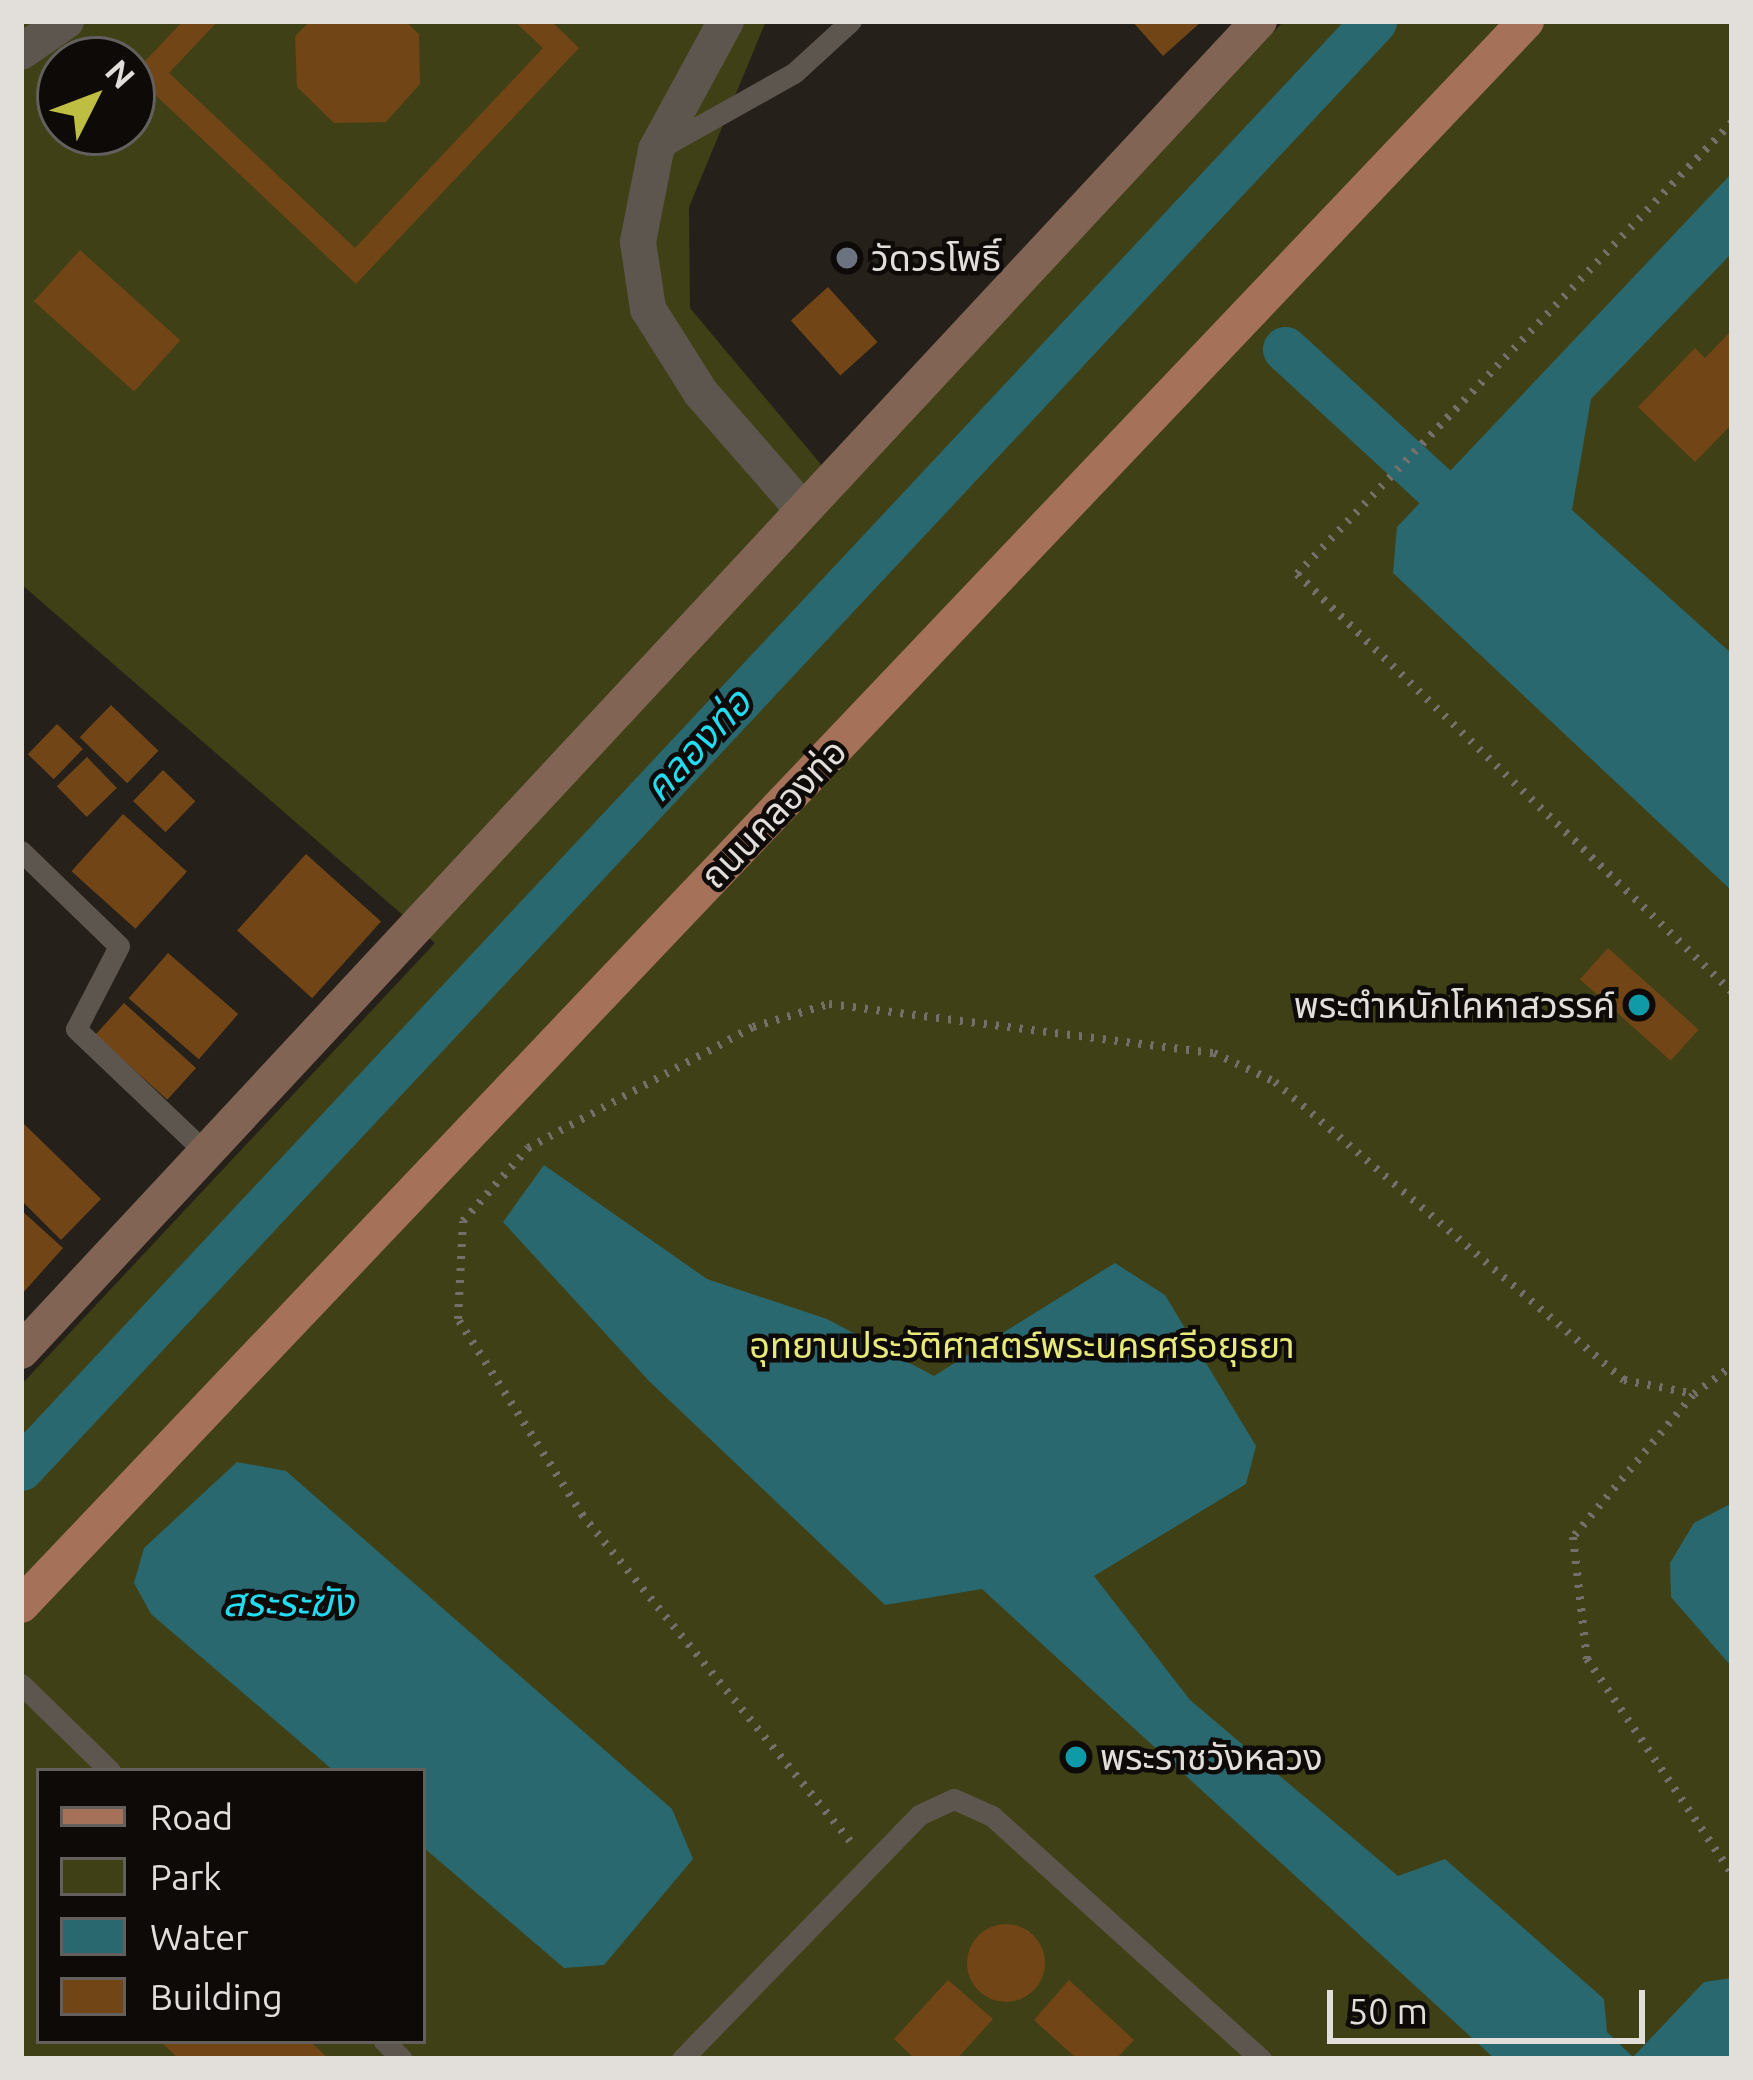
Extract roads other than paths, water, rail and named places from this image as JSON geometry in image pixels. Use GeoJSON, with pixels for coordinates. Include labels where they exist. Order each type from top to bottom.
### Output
{"type":"FeatureCollection","features":[{"type":"Feature","properties":{"kind":"main road","name":"ถนนคลองท่อ"},"geometry":{"type":"LineString","coordinates":[[21,1605],[1526,21]]}},
{"type":"Feature","properties":{"kind":"street"},"geometry":{"type":"LineString","coordinates":[[21,52],[66,21]]}},
{"type":"Feature","properties":{"kind":"street"},"geometry":{"type":"LineString","coordinates":[[726,21],[656,150],[638,242],[648,309],[701,393],[803,510]]}},
{"type":"Feature","properties":{"kind":"street"},"geometry":{"type":"LineString","coordinates":[[21,1351],[1259,21]]}},
{"type":"Feature","properties":{"kind":"lane"},"geometry":{"type":"LineString","coordinates":[[656,150],[794,73],[851,21]]}},
{"type":"Feature","properties":{"kind":"lane"},"geometry":{"type":"LineString","coordinates":[[21,851],[119,946],[76,1029],[206,1153]]}},
{"type":"Feature","properties":{"kind":"lane"},"geometry":{"type":"LineString","coordinates":[[21,1684],[107,1768]]}},
{"type":"Feature","properties":{"kind":"lane"},"geometry":{"type":"LineString","coordinates":[[682,2059],[919,1815],[954,1799],[992,1816],[1261,2059]]}},
{"type":"Feature","properties":{"kind":"water"},"geometry":{"type":"Polygon","coordinates":[[[1732,173],[1732,253],[1591,399],[1572,510],[1732,654],[1732,891],[1393,573],[1397,527],[1732,173]]]}},
{"type":"Feature","properties":{"kind":"water"},"geometry":{"type":"Polygon","coordinates":[[[544,1165],[707,1279],[827,1319],[934,1376],[1115,1263],[1165,1295],[1256,1446],[1246,1484],[1094,1576],[1190,1700],[1398,1876],[1445,1859],[1604,1999],[1607,2032],[1633,2057],[1704,1982],[1732,1978],[1732,2059],[1495,2059],[982,1589],[885,1605],[649,1381],[503,1222],[544,1165]]]}},
{"type":"Feature","properties":{"kind":"water","name":"สระระฆัง"},"geometry":{"type":"Polygon","coordinates":[[[237,1462],[286,1471],[672,1809],[693,1859],[604,1965],[564,1968],[426,1850],[426,1768],[331,1768],[151,1614],[134,1583],[144,1548],[237,1462]]]}},
{"type":"Feature","properties":{"kind":"water"},"geometry":{"type":"Polygon","coordinates":[[[1732,1503],[1732,1667],[1671,1597],[1670,1563],[1694,1523],[1732,1503]]]}},
{"type":"Feature","properties":{"kind":"waterway","name":"คลองท่อ"},"geometry":{"type":"LineString","coordinates":[[21,1468],[1374,21]]}},
{"type":"Feature","properties":{"kind":"waterway"},"geometry":{"type":"LineString","coordinates":[[1285,349],[1472,521]]}},
{"type":"Feature","properties":{"kind":"place","name":"วัดวรโพธิ์"},"geometry":{"type":"Point","coordinates":[847,258]}},
{"type":"Feature","properties":{"kind":"place","name":"พระตำหนักโคหาสวรรค์"},"geometry":{"type":"Point","coordinates":[1639,1005]}},
{"type":"Feature","properties":{"kind":"place","name":"พระราชวังหลวง"},"geometry":{"type":"Point","coordinates":[1076,1757]}},
{"type":"Feature","properties":{"kind":"park label","name":"อุทยานประวัติศาสตร์พระนครศรีอยุธยา"},"geometry":{"type":"Point","coordinates":[1022,1345]}}]}
